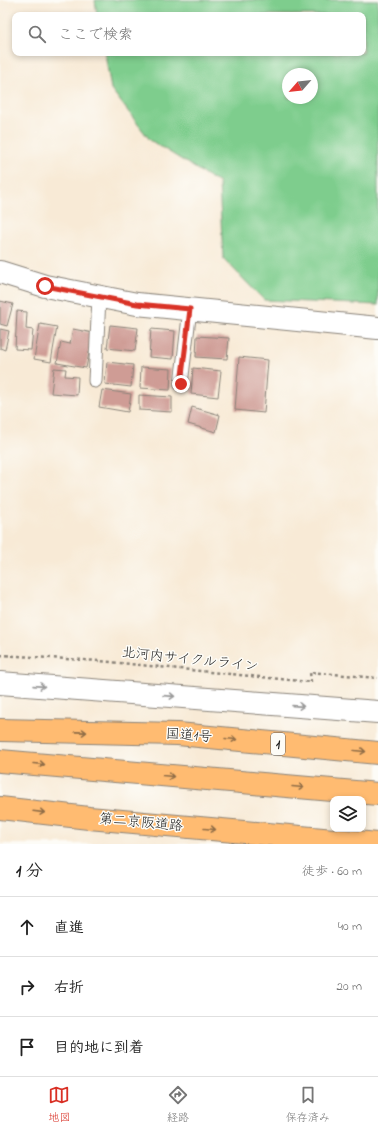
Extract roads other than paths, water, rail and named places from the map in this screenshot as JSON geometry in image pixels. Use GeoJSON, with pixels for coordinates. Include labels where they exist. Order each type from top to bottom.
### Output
{"type":"FeatureCollection","features":[{"type":"Feature","properties":{"kind":"highway","name":"国道1号"},"geometry":{"type":"LineString","coordinates":[[0,730],[178,734],[378,753]]}},
{"type":"Feature","properties":{"kind":"highway"},"geometry":{"type":"LineString","coordinates":[[0,761],[378,794]]}},
{"type":"Feature","properties":{"kind":"highway","name":"第二京阪道路"},"geometry":{"type":"LineString","coordinates":[[0,808],[89,818],[378,844]]}},
{"type":"Feature","properties":{"kind":"street"},"geometry":{"type":"LineString","coordinates":[[0,272],[45,286],[137,304],[378,328]]}},
{"type":"Feature","properties":{"kind":"street"},"geometry":{"type":"LineString","coordinates":[[0,683],[378,712]]}},
{"type":"Feature","properties":{"kind":"lane"},"geometry":{"type":"LineString","coordinates":[[95,381],[98,297]]}},
{"type":"Feature","properties":{"kind":"lane"},"geometry":{"type":"LineString","coordinates":[[181,384],[190,309]]}}]}
